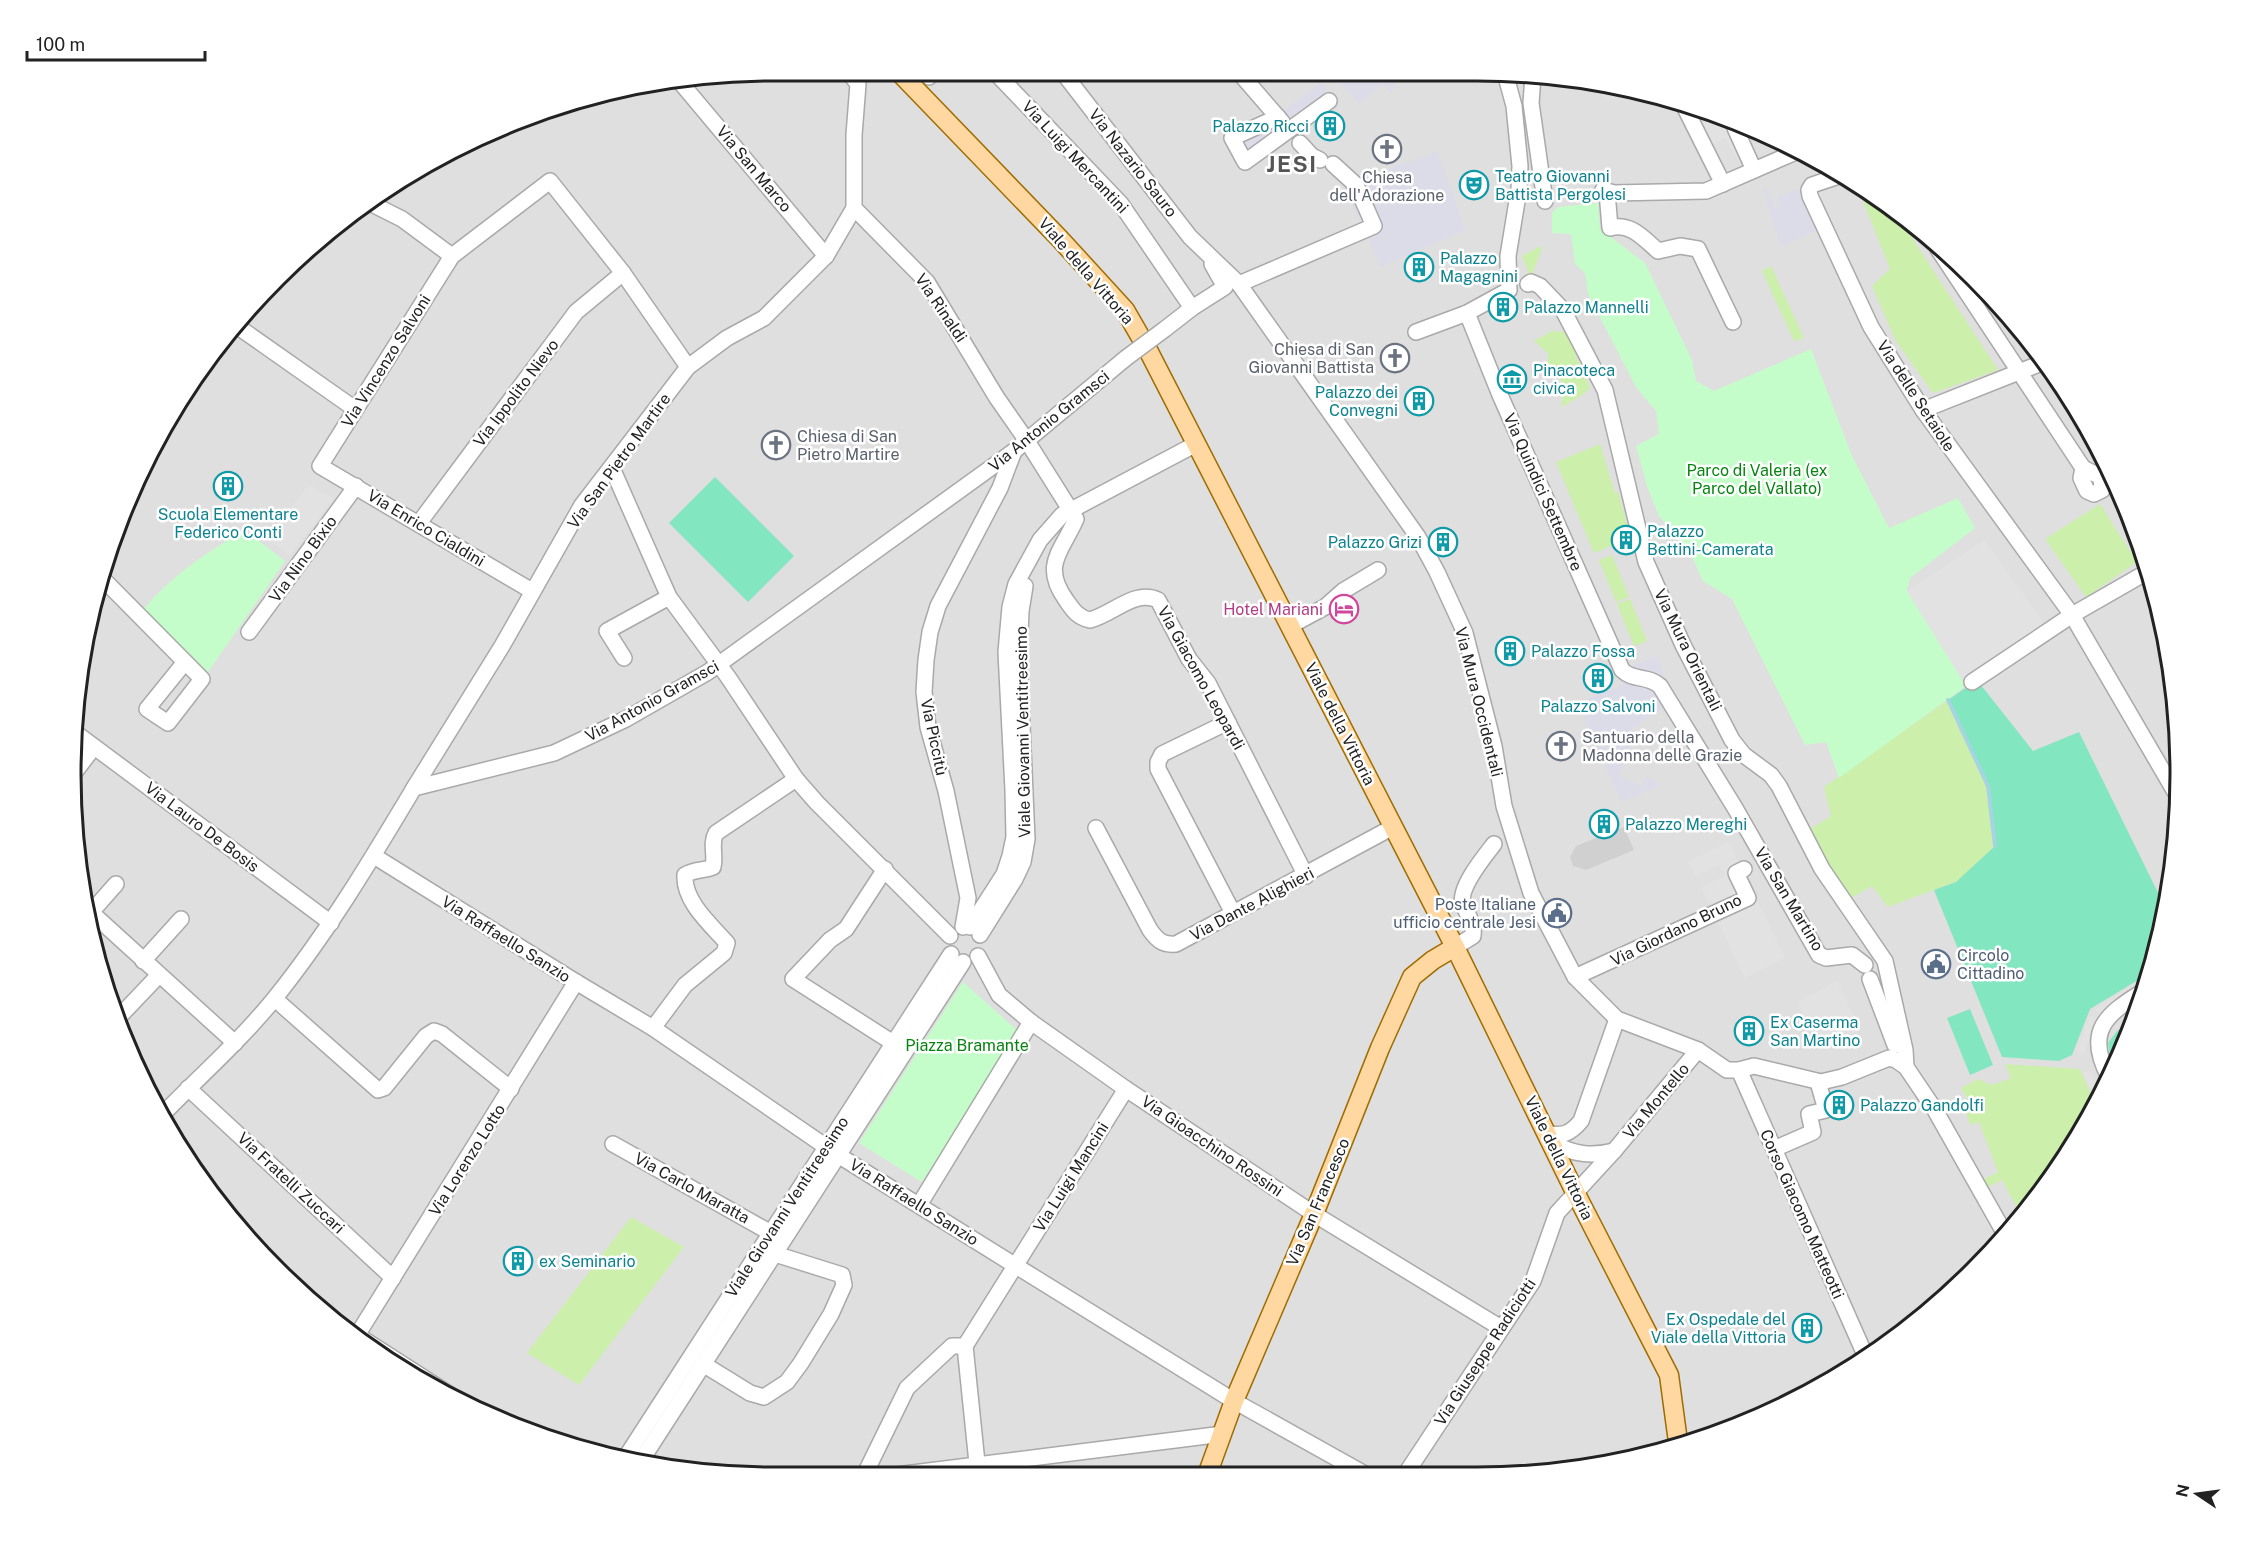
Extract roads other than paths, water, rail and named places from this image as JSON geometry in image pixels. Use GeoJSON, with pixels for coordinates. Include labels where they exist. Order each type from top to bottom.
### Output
{"type":"FeatureCollection","features":[{"type":"Feature","properties":{"kind":"main road","name":"Viale della Vittoria"},"geometry":{"type":"LineString","coordinates":[[908,81],[1053,231],[1125,310],[1148,350],[1455,947],[1575,1192],[1669,1375],[1677,1437]]}},
{"type":"Feature","properties":{"kind":"main road","name":"Via San Francesco"},"geometry":{"type":"LineString","coordinates":[[1210,1467],[1234,1401],[1314,1214],[1380,1048],[1412,977],[1433,960],[1455,947]]}},
{"type":"Feature","properties":{"kind":"street"},"geometry":{"type":"LineString","coordinates":[[854,208],[854,135],[858,84],[856,81]]}},
{"type":"Feature","properties":{"kind":"street","name":"Via Luigi Mercantini"},"geometry":{"type":"LineString","coordinates":[[1004,81],[1121,204],[1191,308]]}},
{"type":"Feature","properties":{"kind":"street","name":"Via Nazario Sauro"},"geometry":{"type":"LineString","coordinates":[[1069,81],[1190,237],[1232,285]]}},
{"type":"Feature","properties":{"kind":"street"},"geometry":{"type":"LineString","coordinates":[[1246,81],[1294,136]]}},
{"type":"Feature","properties":{"kind":"street"},"geometry":{"type":"LineString","coordinates":[[1416,332],[1467,313],[1522,286],[1508,256],[1519,189],[1520,166],[1514,106],[1507,82]]}},
{"type":"Feature","properties":{"kind":"street"},"geometry":{"type":"LineString","coordinates":[[1532,83],[1531,103],[1545,201]]}},
{"type":"Feature","properties":{"kind":"street","name":"Via San Marco"},"geometry":{"type":"LineString","coordinates":[[684,87],[826,256]]}},
{"type":"Feature","properties":{"kind":"street"},"geometry":{"type":"LineString","coordinates":[[1275,114],[1232,138],[1245,162],[1294,136],[1329,100]]}},
{"type":"Feature","properties":{"kind":"street"},"geometry":{"type":"LineString","coordinates":[[1688,115],[1723,184]]}},
{"type":"Feature","properties":{"kind":"street"},"geometry":{"type":"LineString","coordinates":[[1737,132],[1754,170]]}},
{"type":"Feature","properties":{"kind":"street","name":"Via Antonio Gramsci"},"geometry":{"type":"LineString","coordinates":[[414,788],[554,753],[626,719],[719,664],[1014,451],[1126,358],[1191,308],[1232,285],[1374,226],[1356,185],[1327,162],[1312,156],[1294,136]]}},
{"type":"Feature","properties":{"kind":"street"},"geometry":{"type":"LineString","coordinates":[[1732,322],[1698,249],[1680,246],[1658,251],[1631,228],[1617,226],[1610,228],[1605,191],[1706,191],[1789,155]]}},
{"type":"Feature","properties":{"kind":"street","name":"Via delle Setaiole"},"geometry":{"type":"LineString","coordinates":[[1831,179],[1812,185],[1809,190],[1810,196],[1871,327],[1923,410],[2072,615],[2170,783]]}},
{"type":"Feature","properties":{"kind":"street","name":"Via Vincenzo Salvoni"},"geometry":{"type":"LineString","coordinates":[[320,466],[452,256],[550,181],[623,273]]}},
{"type":"Feature","properties":{"kind":"street"},"geometry":{"type":"LineString","coordinates":[[377,206],[402,219],[452,256]]}},
{"type":"Feature","properties":{"kind":"street","name":"Via San Pietro Martire"},"geometry":{"type":"LineString","coordinates":[[414,788],[502,646],[582,505],[688,368],[727,338],[764,318],[826,256],[854,208]]}},
{"type":"Feature","properties":{"kind":"street","name":"Via Rinaldi"},"geometry":{"type":"LineString","coordinates":[[854,208],[927,282],[997,398],[1073,514]]}},
{"type":"Feature","properties":{"kind":"street"},"geometry":{"type":"LineString","coordinates":[[1952,270],[2083,468]]}},
{"type":"Feature","properties":{"kind":"street"},"geometry":{"type":"LineString","coordinates":[[623,273],[688,368]]}},
{"type":"Feature","properties":{"kind":"street","name":"Via Ippolito Nievo"},"geometry":{"type":"LineString","coordinates":[[419,523],[576,312],[623,273]]}},
{"type":"Feature","properties":{"kind":"street","name":"Via Mura Occidentali"},"geometry":{"type":"LineString","coordinates":[[1232,285],[1403,514],[1437,572],[1465,633],[1494,746],[1504,806],[1528,883],[1575,977],[1617,1019],[1698,1050],[1727,1070],[1739,1070]]}},
{"type":"Feature","properties":{"kind":"street","name":"Via Mura Orientali"},"geometry":{"type":"LineString","coordinates":[[1522,286],[1540,286],[1563,310],[1605,390],[1646,562],[1683,645],[1732,740],[1744,755],[1771,775],[1779,786],[1822,869],[1885,961],[1905,1050],[1906,1067]]}},
{"type":"Feature","properties":{"kind":"street","name":"Via Quindici Settembre"},"geometry":{"type":"LineString","coordinates":[[1467,313],[1500,396],[1622,670]]}},
{"type":"Feature","properties":{"kind":"street"},"geometry":{"type":"LineString","coordinates":[[242,330],[355,409]]}},
{"type":"Feature","properties":{"kind":"street"},"geometry":{"type":"LineString","coordinates":[[1923,410],[2036,365]]}},
{"type":"Feature","properties":{"kind":"street","name":"Viale Giovanni Ventitreesimo"},"geometry":{"type":"LineString","coordinates":[[971,930],[1004,874],[1014,837],[1007,632],[1016,584],[1049,528],[1196,444]]}},
{"type":"Feature","properties":{"kind":"street","name":"Via Piccitù"},"geometry":{"type":"LineString","coordinates":[[971,930],[968,898],[946,791],[928,727],[924,692],[926,660],[930,632],[938,606],[1000,488],[1014,451]]}},
{"type":"Feature","properties":{"kind":"street","name":"Via Enrico Cialdini"},"geometry":{"type":"LineString","coordinates":[[320,466],[532,591]]}},
{"type":"Feature","properties":{"kind":"street"},"geometry":{"type":"LineString","coordinates":[[612,468],[669,597],[719,664],[796,779],[817,803],[950,936],[948,945],[957,958],[969,962],[978,956]]}},
{"type":"Feature","properties":{"kind":"street"},"geometry":{"type":"LineString","coordinates":[[985,472],[997,477],[1000,488]]}},
{"type":"Feature","properties":{"kind":"street","name":"Via Nino Bixio"},"geometry":{"type":"LineString","coordinates":[[249,632],[356,486]]}},
{"type":"Feature","properties":{"kind":"street","name":"Via Giacomo Leopardi"},"geometry":{"type":"LineString","coordinates":[[1073,514],[1054,572],[1057,588],[1076,614],[1090,620],[1140,597],[1152,597],[1158,600],[1189,659],[1209,683],[1306,876]]}},
{"type":"Feature","properties":{"kind":"street"},"geometry":{"type":"LineString","coordinates":[[1290,626],[1325,607],[1343,591],[1378,570]]}},
{"type":"Feature","properties":{"kind":"street"},"geometry":{"type":"LineString","coordinates":[[1972,682],[2072,615],[2140,576]]}},
{"type":"Feature","properties":{"kind":"street"},"geometry":{"type":"LineString","coordinates":[[108,584],[185,662]]}},
{"type":"Feature","properties":{"kind":"street"},"geometry":{"type":"LineString","coordinates":[[624,658],[607,631],[669,597]]}},
{"type":"Feature","properties":{"kind":"street","name":"Via San Martino"},"geometry":{"type":"LineString","coordinates":[[1622,670],[1632,677],[1649,678],[1660,686],[1819,955],[1826,958],[1852,955],[1867,972],[1895,1042],[1894,1051],[1889,1058]]}},
{"type":"Feature","properties":{"kind":"street"},"geometry":{"type":"LineString","coordinates":[[1228,722],[1162,754],[1158,762],[1158,769],[1233,914]]}},
{"type":"Feature","properties":{"kind":"street","name":"Via Lauro De Bosis"},"geometry":{"type":"LineString","coordinates":[[82,738],[331,923]]}},
{"type":"Feature","properties":{"kind":"street"},"geometry":{"type":"LineString","coordinates":[[81,764],[94,747]]}},
{"type":"Feature","properties":{"kind":"street"},"geometry":{"type":"LineString","coordinates":[[653,1028],[686,985],[724,953],[727,943],[694,904],[687,892],[685,875],[693,870],[713,867],[715,860],[712,840],[716,833],[796,779]]}},
{"type":"Feature","properties":{"kind":"street"},"geometry":{"type":"LineString","coordinates":[[168,1109],[235,1043],[275,999],[331,923],[414,788]]}},
{"type":"Feature","properties":{"kind":"street","name":"Via Dante Alighieri"},"geometry":{"type":"LineString","coordinates":[[1096,828],[1150,930],[1158,941],[1165,945],[1176,944],[1394,827]]}},
{"type":"Feature","properties":{"kind":"street"},"geometry":{"type":"LineString","coordinates":[[1455,947],[1473,936],[1473,926],[1463,904],[1462,894],[1478,865],[1494,844]]}},
{"type":"Feature","properties":{"kind":"street","name":"Via Raffaello Sanzio"},"geometry":{"type":"LineString","coordinates":[[374,856],[653,1028],[832,1151],[1016,1266],[1234,1401],[1352,1467]]}},
{"type":"Feature","properties":{"kind":"street"},"geometry":{"type":"LineString","coordinates":[[885,869],[846,929],[830,940],[793,979],[899,1047]]}},
{"type":"Feature","properties":{"kind":"street","name":"Via Giordano Bruno"},"geometry":{"type":"LineString","coordinates":[[1575,977],[1748,898],[1736,873],[1744,869]]}},
{"type":"Feature","properties":{"kind":"street"},"geometry":{"type":"LineString","coordinates":[[93,906],[116,884]]}},
{"type":"Feature","properties":{"kind":"street"},"geometry":{"type":"LineString","coordinates":[[143,961],[181,919]]}},
{"type":"Feature","properties":{"kind":"street"},"geometry":{"type":"LineString","coordinates":[[97,921],[235,1043]]}},
{"type":"Feature","properties":{"kind":"street","name":"Viale Giovanni Ventitreesimo"},"geometry":{"type":"LineString","coordinates":[[950,936],[953,931],[971,930]]}},
{"type":"Feature","properties":{"kind":"street","name":"Viale Giovanni Ventitreesimo"},"geometry":{"type":"LineString","coordinates":[[971,930],[983,945],[978,956]]}},
{"type":"Feature","properties":{"kind":"street","name":"Via Gioacchino Rossini"},"geometry":{"type":"LineString","coordinates":[[978,956],[999,994],[1032,1022],[1126,1089],[1314,1214],[1502,1329]]}},
{"type":"Feature","properties":{"kind":"street","name":"Viale Giovanni Ventitreesimo"},"geometry":{"type":"LineString","coordinates":[[645,1455],[775,1254],[832,1151],[957,958]]}},
{"type":"Feature","properties":{"kind":"street"},"geometry":{"type":"LineString","coordinates":[[124,1012],[159,975]]}},
{"type":"Feature","properties":{"kind":"street","name":"Via Lorenzo Lotto"},"geometry":{"type":"LineString","coordinates":[[360,1330],[576,982]]}},
{"type":"Feature","properties":{"kind":"street"},"geometry":{"type":"LineString","coordinates":[[275,999],[378,1090],[384,1088],[426,1036],[434,1031],[442,1034],[511,1089]]}},
{"type":"Feature","properties":{"kind":"street"},"geometry":{"type":"LineString","coordinates":[[2105,1067],[2100,1056],[2099,1038],[2103,1024],[2110,1014],[2132,1000]]}},
{"type":"Feature","properties":{"kind":"street"},"geometry":{"type":"LineString","coordinates":[[1549,1138],[1573,1131],[1581,1121],[1617,1019]]}},
{"type":"Feature","properties":{"kind":"street"},"geometry":{"type":"LineString","coordinates":[[919,1205],[1032,1022]]}},
{"type":"Feature","properties":{"kind":"street","name":"Via Montello"},"geometry":{"type":"LineString","coordinates":[[1575,1192],[1614,1151],[1698,1050]]}},
{"type":"Feature","properties":{"kind":"street"},"geometry":{"type":"LineString","coordinates":[[1739,1070],[1754,1066],[1818,1082],[1842,1077],[1889,1058],[1896,1060],[1906,1067],[1935,1110],[2001,1227]]}},
{"type":"Feature","properties":{"kind":"street","name":"Corso Giacomo Matteotti"},"geometry":{"type":"LineString","coordinates":[[1739,1070],[1863,1350]]}},
{"type":"Feature","properties":{"kind":"street"},"geometry":{"type":"LineString","coordinates":[[1774,1149],[1813,1132],[1809,1114],[1826,1110],[1818,1082]]}},
{"type":"Feature","properties":{"kind":"street","name":"Via Fratelli Zuccari"},"geometry":{"type":"LineString","coordinates":[[188,1088],[393,1278]]}},
{"type":"Feature","properties":{"kind":"street","name":"Via Luigi Mancini"},"geometry":{"type":"LineString","coordinates":[[965,1346],[1126,1089]]}},
{"type":"Feature","properties":{"kind":"street","name":"Via Montello"},"geometry":{"type":"LineString","coordinates":[[1549,1138],[1581,1155],[1614,1151]]}},
{"type":"Feature","properties":{"kind":"street","name":"Via Carlo Maratta"},"geometry":{"type":"LineString","coordinates":[[613,1144],[771,1233]]}},
{"type":"Feature","properties":{"kind":"street","name":"Viale Giovanni Ventitreesimo"},"geometry":{"type":"LineString","coordinates":[[629,1452],[771,1233],[832,1151]]}},
{"type":"Feature","properties":{"kind":"street","name":"Via Giuseppe Radiciotti"},"geometry":{"type":"LineString","coordinates":[[1410,1467],[1533,1281],[1557,1214],[1575,1192]]}},
{"type":"Feature","properties":{"kind":"street"},"geometry":{"type":"LineString","coordinates":[[703,1364],[750,1393],[764,1397],[787,1382],[801,1363],[831,1314],[844,1285],[842,1275],[775,1254]]}},
{"type":"Feature","properties":{"kind":"street"},"geometry":{"type":"LineString","coordinates":[[868,1467],[907,1388],[952,1346],[965,1346],[977,1463]]}},
{"type":"Feature","properties":{"kind":"street"},"geometry":{"type":"LineString","coordinates":[[949,1467],[1223,1434]]}},
{"type":"Feature","properties":{"kind":"waterway"},"geometry":{"type":"LineString","coordinates":[[1948,700],[1988,786],[1995,846]]}},
{"type":"Feature","properties":{"kind":"place","name":"Palazzo Ricci"},"geometry":{"type":"Point","coordinates":[1330,126]}},
{"type":"Feature","properties":{"kind":"place","name":"Chiesa dell'Adorazione"},"geometry":{"type":"Point","coordinates":[1387,149]}},
{"type":"Feature","properties":{"kind":"place","name":"Teatro Giovanni Battista Pergolesi"},"geometry":{"type":"Point","coordinates":[1474,185]}},
{"type":"Feature","properties":{"kind":"place","name":"Palazzo Magagnini"},"geometry":{"type":"Point","coordinates":[1419,267]}},
{"type":"Feature","properties":{"kind":"place","name":"Palazzo Mannelli"},"geometry":{"type":"Point","coordinates":[1503,307]}},
{"type":"Feature","properties":{"kind":"place","name":"Chiesa di San Giovanni Battista"},"geometry":{"type":"Point","coordinates":[1395,358]}},
{"type":"Feature","properties":{"kind":"place","name":"Pinacoteca civica"},"geometry":{"type":"Point","coordinates":[1512,379]}},
{"type":"Feature","properties":{"kind":"place","name":"Palazzo dei Convegni"},"geometry":{"type":"Point","coordinates":[1419,401]}},
{"type":"Feature","properties":{"kind":"place","name":"Chiesa di San Pietro Martire"},"geometry":{"type":"Point","coordinates":[776,445]}},
{"type":"Feature","properties":{"kind":"place","name":"Scuola Elementare Federico Conti"},"geometry":{"type":"Point","coordinates":[228,486]}},
{"type":"Feature","properties":{"kind":"place","name":"Palazzo Bettini-Camerata"},"geometry":{"type":"Point","coordinates":[1626,540]}},
{"type":"Feature","properties":{"kind":"place","name":"Palazzo Grizi"},"geometry":{"type":"Point","coordinates":[1443,542]}},
{"type":"Feature","properties":{"kind":"place","name":"Hotel Mariani"},"geometry":{"type":"Point","coordinates":[1344,609]}},
{"type":"Feature","properties":{"kind":"place","name":"Palazzo Fossa"},"geometry":{"type":"Point","coordinates":[1510,651]}},
{"type":"Feature","properties":{"kind":"place","name":"Palazzo Salvoni"},"geometry":{"type":"Point","coordinates":[1598,678]}},
{"type":"Feature","properties":{"kind":"place","name":"Santuario della Madonna delle Grazie"},"geometry":{"type":"Point","coordinates":[1561,746]}},
{"type":"Feature","properties":{"kind":"place","name":"Palazzo Mereghi"},"geometry":{"type":"Point","coordinates":[1604,824]}},
{"type":"Feature","properties":{"kind":"place","name":"Poste Italiane ufficio centrale Jesi"},"geometry":{"type":"Point","coordinates":[1557,913]}},
{"type":"Feature","properties":{"kind":"place","name":"Circolo Cittadino"},"geometry":{"type":"Point","coordinates":[1936,964]}},
{"type":"Feature","properties":{"kind":"place","name":"Ex Caserma San Martino"},"geometry":{"type":"Point","coordinates":[1749,1031]}},
{"type":"Feature","properties":{"kind":"place","name":"Palazzo Gandolfi"},"geometry":{"type":"Point","coordinates":[1839,1105]}},
{"type":"Feature","properties":{"kind":"place","name":"ex Seminario"},"geometry":{"type":"Point","coordinates":[518,1261]}},
{"type":"Feature","properties":{"kind":"place","name":"Ex Ospedale del Viale della Vittoria"},"geometry":{"type":"Point","coordinates":[1807,1328]}},
{"type":"Feature","properties":{"kind":"district","name":"JESI"},"geometry":{"type":"Point","coordinates":[1292,164]}},
{"type":"Feature","properties":{"kind":"park label","name":"Parco di Valeria (ex Parco del Vallato)"},"geometry":{"type":"Point","coordinates":[1757,479]}},
{"type":"Feature","properties":{"kind":"park label","name":"Piazza Bramante"},"geometry":{"type":"Point","coordinates":[967,1045]}}]}
